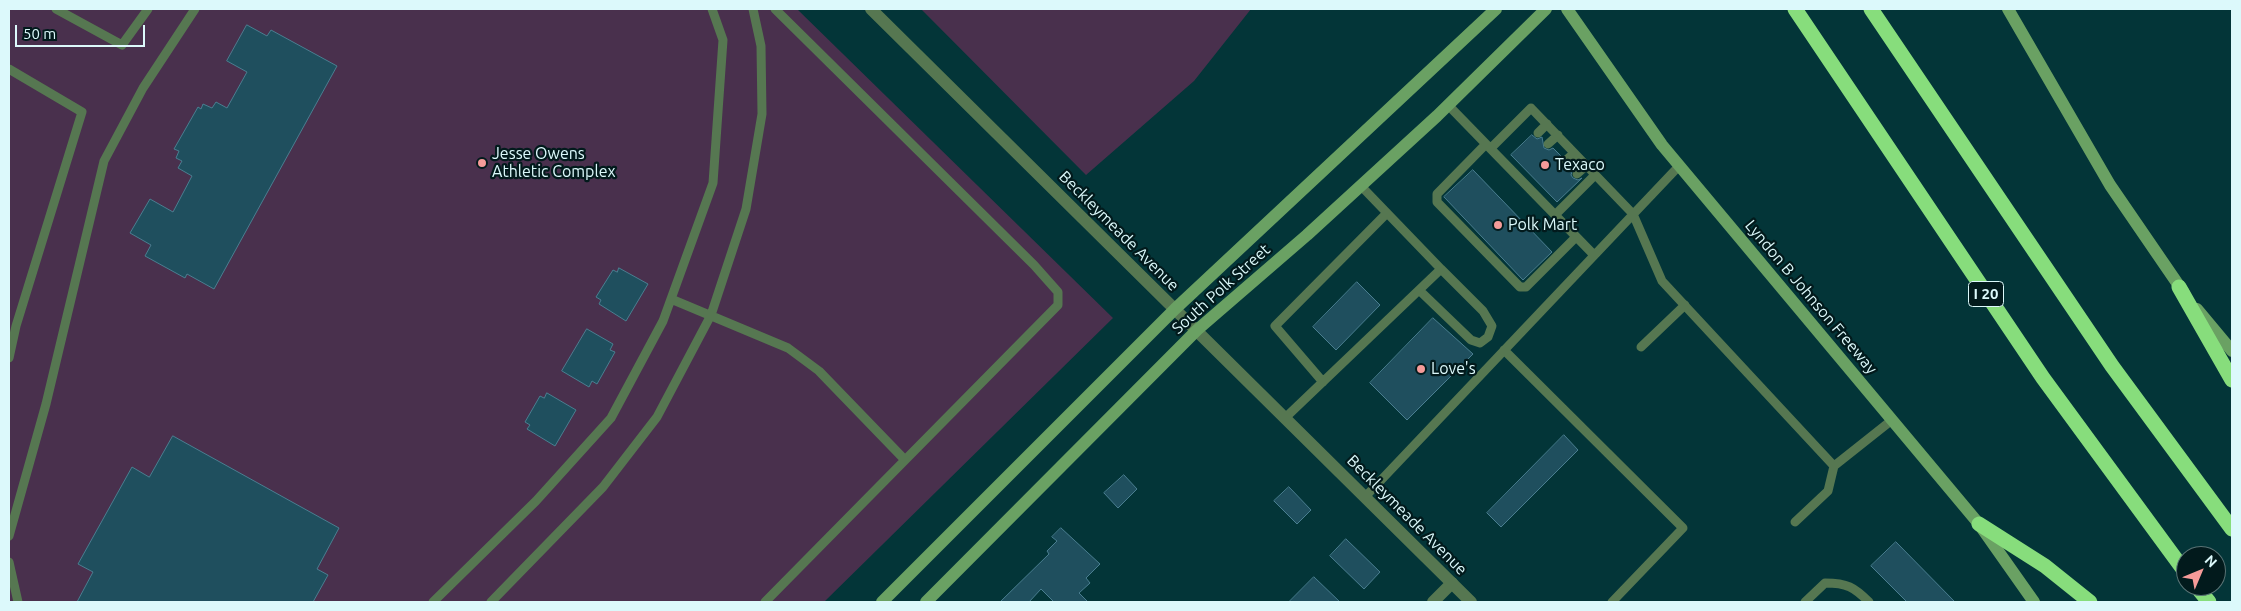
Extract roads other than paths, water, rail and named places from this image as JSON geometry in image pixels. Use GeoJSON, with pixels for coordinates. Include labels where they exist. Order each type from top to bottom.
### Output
{"type":"FeatureCollection","features":[{"type":"Feature","properties":{"kind":"highway","name":"I 20"},"geometry":{"type":"LineString","coordinates":[[1795,9],[2043,378],[2176,558]]}},
{"type":"Feature","properties":{"kind":"highway"},"geometry":{"type":"LineString","coordinates":[[1871,9],[2112,366],[2232,529]]}},
{"type":"Feature","properties":{"kind":"highway"},"geometry":{"type":"LineString","coordinates":[[2179,287],[2232,380]]}},
{"type":"Feature","properties":{"kind":"highway"},"geometry":{"type":"LineString","coordinates":[[1979,524],[2045,566],[2090,602]]}},
{"type":"Feature","properties":{"kind":"main road"},"geometry":{"type":"LineString","coordinates":[[1478,26],[1482,9]]}},
{"type":"Feature","properties":{"kind":"main road","name":"South Polk Street"},"geometry":{"type":"LineString","coordinates":[[882,602],[1175,309],[1496,9]]}},
{"type":"Feature","properties":{"kind":"main road","name":"South Polk Street"},"geometry":{"type":"LineString","coordinates":[[926,602],[1197,330],[1360,186],[1448,105],[1546,9]]}},
{"type":"Feature","properties":{"kind":"main road","name":"Lyndon B Johnson Freeway"},"geometry":{"type":"LineString","coordinates":[[1567,9],[1678,166],[1979,524],[2034,602]]}},
{"type":"Feature","properties":{"kind":"main road"},"geometry":{"type":"LineString","coordinates":[[2008,9],[2110,185],[2179,287],[2232,351]]}},
{"type":"Feature","properties":{"kind":"street","name":"Beckleymeade Avenue"},"geometry":{"type":"LineString","coordinates":[[871,9],[1471,602]]}},
{"type":"Feature","properties":{"kind":"street"},"geometry":{"type":"LineString","coordinates":[[1433,602],[1452,583]]}},
{"type":"Feature","properties":{"kind":"lane"},"geometry":{"type":"LineString","coordinates":[[56,9],[122,45],[148,9]]}},
{"type":"Feature","properties":{"kind":"lane"},"geometry":{"type":"LineString","coordinates":[[9,536],[46,404],[104,161],[143,88],[194,9]]}},
{"type":"Feature","properties":{"kind":"lane"},"geometry":{"type":"LineString","coordinates":[[433,602],[536,501],[611,418],[663,322],[713,183],[723,40],[713,9]]}},
{"type":"Feature","properties":{"kind":"lane"},"geometry":{"type":"LineString","coordinates":[[491,602],[603,487],[651,425],[711,315],[746,209],[762,114],[761,46],[753,9]]}},
{"type":"Feature","properties":{"kind":"lane"},"geometry":{"type":"LineString","coordinates":[[765,602],[1058,305],[1058,292],[1034,264],[775,9]]}},
{"type":"Feature","properties":{"kind":"lane"},"geometry":{"type":"LineString","coordinates":[[9,70],[82,112],[12,324],[9,358]]}},
{"type":"Feature","properties":{"kind":"lane"},"geometry":{"type":"LineString","coordinates":[[1448,105],[1594,256]]}},
{"type":"Feature","properties":{"kind":"lane"},"geometry":{"type":"LineString","coordinates":[[1576,237],[1526,287],[1520,287],[1444,210],[1437,202],[1437,194],[1531,108],[1633,214],[1662,281],[1834,466]]}},
{"type":"Feature","properties":{"kind":"lane"},"geometry":{"type":"LineString","coordinates":[[1538,133],[1547,124]]}},
{"type":"Feature","properties":{"kind":"lane"},"geometry":{"type":"LineString","coordinates":[[1548,144],[1558,135]]}},
{"type":"Feature","properties":{"kind":"lane"},"geometry":{"type":"LineString","coordinates":[[1566,161],[1574,153]]}},
{"type":"Feature","properties":{"kind":"lane"},"geometry":{"type":"LineString","coordinates":[[1506,164],[1514,157]]}},
{"type":"Feature","properties":{"kind":"lane"},"geometry":{"type":"LineString","coordinates":[[1578,174],[1586,166]]}},
{"type":"Feature","properties":{"kind":"lane"},"geometry":{"type":"LineString","coordinates":[[1365,497],[1678,166]]}},
{"type":"Feature","properties":{"kind":"lane"},"geometry":{"type":"LineString","coordinates":[[1516,175],[1524,168]]}},
{"type":"Feature","properties":{"kind":"lane"},"geometry":{"type":"LineString","coordinates":[[1555,215],[1595,175]]}},
{"type":"Feature","properties":{"kind":"lane"},"geometry":{"type":"LineString","coordinates":[[1360,186],[1483,311],[1492,326],[1488,337],[1480,343],[1471,340],[1419,290]]}},
{"type":"Feature","properties":{"kind":"lane"},"geometry":{"type":"LineString","coordinates":[[1534,193],[1541,186]]}},
{"type":"Feature","properties":{"kind":"lane"},"geometry":{"type":"LineString","coordinates":[[1546,205],[1553,198]]}},
{"type":"Feature","properties":{"kind":"lane"},"geometry":{"type":"LineString","coordinates":[[1323,382],[1275,326],[1387,213]]}},
{"type":"Feature","properties":{"kind":"lane"},"geometry":{"type":"LineString","coordinates":[[1286,418],[1441,269]]}},
{"type":"Feature","properties":{"kind":"lane"},"geometry":{"type":"LineString","coordinates":[[671,299],[788,348],[819,371],[905,460]]}},
{"type":"Feature","properties":{"kind":"lane"},"geometry":{"type":"LineString","coordinates":[[1641,347],[1685,305]]}},
{"type":"Feature","properties":{"kind":"lane"},"geometry":{"type":"LineString","coordinates":[[1504,350],[1684,528],[1612,602]]}},
{"type":"Feature","properties":{"kind":"lane"},"geometry":{"type":"LineString","coordinates":[[1795,522],[1828,492],[1834,466],[1892,420]]}},
{"type":"Feature","properties":{"kind":"lane"},"geometry":{"type":"LineString","coordinates":[[9,562],[18,602]]}},
{"type":"Feature","properties":{"kind":"lane"},"geometry":{"type":"LineString","coordinates":[[1805,602],[1825,583],[1838,583],[1856,589],[1869,602]]}},
{"type":"Feature","properties":{"kind":"place","name":"Jesse Owens Athletic Complex"},"geometry":{"type":"Point","coordinates":[482,163]}},
{"type":"Feature","properties":{"kind":"place","name":"Texaco"},"geometry":{"type":"Point","coordinates":[1545,165]}},
{"type":"Feature","properties":{"kind":"place","name":"Polk Mart"},"geometry":{"type":"Point","coordinates":[1498,225]}},
{"type":"Feature","properties":{"kind":"place","name":"Love's"},"geometry":{"type":"Point","coordinates":[1421,369]}}]}
